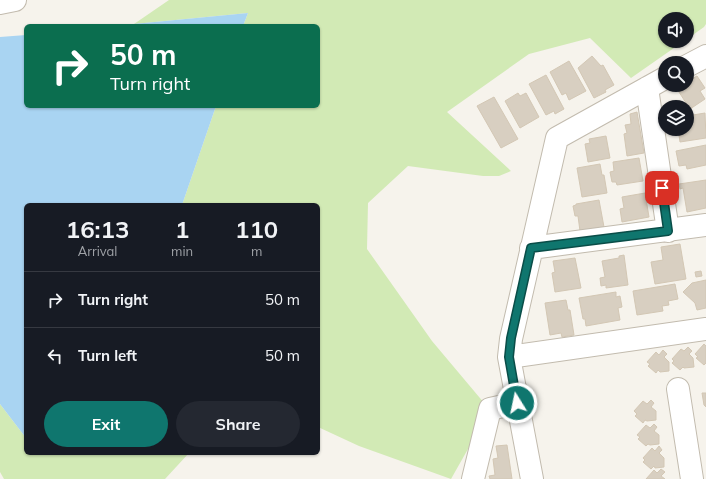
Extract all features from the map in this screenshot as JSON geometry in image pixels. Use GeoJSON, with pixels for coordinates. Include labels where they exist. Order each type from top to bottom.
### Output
{"type":"FeatureCollection","features":[{"type":"Feature","properties":{"kind":"street"},"geometry":{"type":"LineString","coordinates":[[0,3],[15,0]]}},
{"type":"Feature","properties":{"kind":"street"},"geometry":{"type":"LineString","coordinates":[[694,62],[706,56]]}},
{"type":"Feature","properties":{"kind":"street"},"geometry":{"type":"LineString","coordinates":[[532,479],[509,357],[511,338],[557,138],[656,83],[668,231]]}},
{"type":"Feature","properties":{"kind":"street"},"geometry":{"type":"LineString","coordinates":[[531,248],[706,226]]}},
{"type":"Feature","properties":{"kind":"street"},"geometry":{"type":"LineString","coordinates":[[509,357],[706,329]]}},
{"type":"Feature","properties":{"kind":"street"},"geometry":{"type":"LineString","coordinates":[[678,389],[692,479]]}},
{"type":"Feature","properties":{"kind":"street"},"geometry":{"type":"LineString","coordinates":[[473,479],[490,409],[517,403]]}},
{"type":"Feature","properties":{"kind":"green space"},"geometry":{"type":"Polygon","coordinates":[[[169,0],[706,0],[706,24],[694,34],[694,12],[658,12],[658,48],[674,48],[663,56],[658,56],[658,59],[631,78],[590,38],[529,54],[447,112],[511,171],[499,176],[483,176],[408,166],[368,203],[367,249],[432,341],[490,410],[451,479],[359,446],[320,428],[320,203],[183,203],[215,108],[320,108],[320,24],[244,24],[248,13],[134,24],[169,0]]]}},
{"type":"Feature","properties":{"kind":"green space"},"geometry":{"type":"Polygon","coordinates":[[[0,404],[24,435],[24,455],[187,455],[165,479],[4,479],[0,472],[0,404]]]}},
{"type":"Feature","properties":{"kind":"water"},"geometry":{"type":"Polygon","coordinates":[[[248,13],[244,24],[134,24],[248,13]]]}},
{"type":"Feature","properties":{"kind":"water"},"geometry":{"type":"Polygon","coordinates":[[[24,35],[24,108],[215,108],[183,203],[24,203],[24,435],[0,404],[0,37],[24,35]]]}},
{"type":"Feature","properties":{"kind":"building"},"geometry":{"type":"Polygon","coordinates":[[[592,56],[601,66],[603,65],[614,85],[605,90],[606,92],[594,98],[578,68],[592,56]]]}},
{"type":"Feature","properties":{"kind":"building"},"geometry":{"type":"Polygon","coordinates":[[[569,61],[586,91],[569,100],[566,93],[562,95],[550,72],[569,61]]]}},
{"type":"Feature","properties":{"kind":"building"},"geometry":{"type":"Polygon","coordinates":[[[546,75],[564,109],[555,114],[554,111],[546,115],[529,84],[546,75]]]}},
{"type":"Feature","properties":{"kind":"building"},"geometry":{"type":"Polygon","coordinates":[[[697,76],[705,88],[700,91],[705,99],[694,106],[694,100],[684,100],[679,92],[694,92],[694,78],[697,76]]]}},
{"type":"Feature","properties":{"kind":"building"},"geometry":{"type":"Polygon","coordinates":[[[518,93],[520,96],[526,93],[539,117],[520,128],[505,101],[518,93]]]}},
{"type":"Feature","properties":{"kind":"building"},"geometry":{"type":"Polygon","coordinates":[[[494,97],[518,139],[501,148],[477,106],[494,97]]]}},
{"type":"Feature","properties":{"kind":"building"},"geometry":{"type":"Polygon","coordinates":[[[637,112],[644,153],[627,156],[624,134],[627,133],[625,125],[631,124],[630,114],[637,112]]]}},
{"type":"Feature","properties":{"kind":"building"},"geometry":{"type":"Polygon","coordinates":[[[705,113],[706,138],[680,142],[679,136],[694,136],[694,115],[705,113]]]}},
{"type":"Feature","properties":{"kind":"building"},"geometry":{"type":"Polygon","coordinates":[[[606,136],[610,158],[588,162],[585,144],[590,143],[589,139],[606,136]]]}},
{"type":"Feature","properties":{"kind":"building"},"geometry":{"type":"Polygon","coordinates":[[[706,145],[706,165],[687,169],[686,165],[679,166],[676,151],[706,145]]]}},
{"type":"Feature","properties":{"kind":"building"},"geometry":{"type":"Polygon","coordinates":[[[639,158],[643,181],[617,185],[616,182],[612,182],[610,172],[614,171],[613,162],[639,158]]]}},
{"type":"Feature","properties":{"kind":"building"},"geometry":{"type":"Polygon","coordinates":[[[600,164],[602,175],[604,175],[607,193],[582,197],[577,168],[600,164]]]}},
{"type":"Feature","properties":{"kind":"building"},"geometry":{"type":"Polygon","coordinates":[[[706,180],[706,208],[687,212],[683,188],[680,189],[679,184],[706,180]]]}},
{"type":"Feature","properties":{"kind":"building"},"geometry":{"type":"Polygon","coordinates":[[[645,193],[649,217],[622,222],[620,209],[624,208],[622,197],[645,193]]]}},
{"type":"Feature","properties":{"kind":"building"},"geometry":{"type":"Polygon","coordinates":[[[599,200],[604,227],[580,231],[578,216],[575,216],[573,206],[576,204],[599,200]]]}},
{"type":"Feature","properties":{"kind":"building"},"geometry":{"type":"Polygon","coordinates":[[[680,244],[686,279],[655,284],[651,262],[663,260],[661,247],[680,244]]]}},
{"type":"Feature","properties":{"kind":"building"},"geometry":{"type":"Polygon","coordinates":[[[624,255],[628,285],[606,288],[606,285],[601,286],[600,278],[605,277],[602,261],[619,258],[619,256],[624,255]]]}},
{"type":"Feature","properties":{"kind":"building"},"geometry":{"type":"Polygon","coordinates":[[[575,258],[581,288],[555,292],[552,273],[555,272],[553,261],[575,258]]]}},
{"type":"Feature","properties":{"kind":"building"},"geometry":{"type":"Polygon","coordinates":[[[701,271],[702,276],[696,277],[695,272],[701,271]]]}},
{"type":"Feature","properties":{"kind":"building"},"geometry":{"type":"Polygon","coordinates":[[[706,280],[706,308],[697,310],[695,303],[683,292],[692,283],[706,280]]]}},
{"type":"Feature","properties":{"kind":"building"},"geometry":{"type":"Polygon","coordinates":[[[675,284],[678,299],[668,301],[669,305],[662,306],[663,311],[637,315],[633,291],[675,284]]]}},
{"type":"Feature","properties":{"kind":"building"},"geometry":{"type":"Polygon","coordinates":[[[616,292],[616,297],[620,296],[622,307],[618,308],[620,320],[586,326],[585,319],[583,319],[579,298],[616,292]]]}},
{"type":"Feature","properties":{"kind":"building"},"geometry":{"type":"Polygon","coordinates":[[[566,300],[568,310],[570,310],[574,335],[562,337],[561,333],[550,335],[545,303],[566,300]]]}},
{"type":"Feature","properties":{"kind":"building"},"geometry":{"type":"Polygon","coordinates":[[[704,344],[706,346],[706,363],[704,365],[696,358],[698,357],[695,354],[704,344]]]}},
{"type":"Feature","properties":{"kind":"building"},"geometry":{"type":"Polygon","coordinates":[[[688,347],[692,351],[689,354],[693,358],[694,367],[683,367],[680,370],[672,363],[674,361],[672,359],[681,349],[684,351],[688,347]]]}},
{"type":"Feature","properties":{"kind":"building"},"geometry":{"type":"Polygon","coordinates":[[[663,350],[667,354],[664,357],[669,362],[669,371],[660,372],[658,370],[656,373],[648,366],[650,364],[647,362],[656,352],[659,355],[663,350]]]}},
{"type":"Feature","properties":{"kind":"building"},"geometry":{"type":"Polygon","coordinates":[[[702,393],[706,393],[706,407],[704,405],[702,393]]]}},
{"type":"Feature","properties":{"kind":"building"},"geometry":{"type":"Polygon","coordinates":[[[651,400],[654,403],[651,407],[656,411],[656,420],[645,420],[643,423],[635,416],[637,414],[634,411],[643,401],[647,404],[651,400]]]}},
{"type":"Feature","properties":{"kind":"building"},"geometry":{"type":"Polygon","coordinates":[[[654,424],[657,427],[654,431],[659,435],[659,444],[648,444],[646,446],[638,439],[640,437],[637,435],[646,425],[650,428],[654,424]]]}},
{"type":"Feature","properties":{"kind":"building"},"geometry":{"type":"Polygon","coordinates":[[[507,445],[512,479],[490,479],[489,476],[495,475],[493,459],[498,458],[496,446],[507,445]]]}},
{"type":"Feature","properties":{"kind":"building"},"geometry":{"type":"Polygon","coordinates":[[[659,446],[662,450],[659,453],[664,458],[664,467],[655,468],[654,466],[651,469],[643,462],[645,460],[643,458],[652,448],[655,451],[659,446]]]}},
{"type":"Feature","properties":{"kind":"building"},"geometry":{"type":"Polygon","coordinates":[[[661,469],[665,472],[661,476],[665,479],[646,479],[654,470],[657,473],[661,469]]]}},
{"type":"Feature","properties":{"kind":"route"},"geometry":{"type":"LineString","coordinates":[[517,403],[509,357],[511,338],[531,248],[668,231],[662,188]]}}]}
